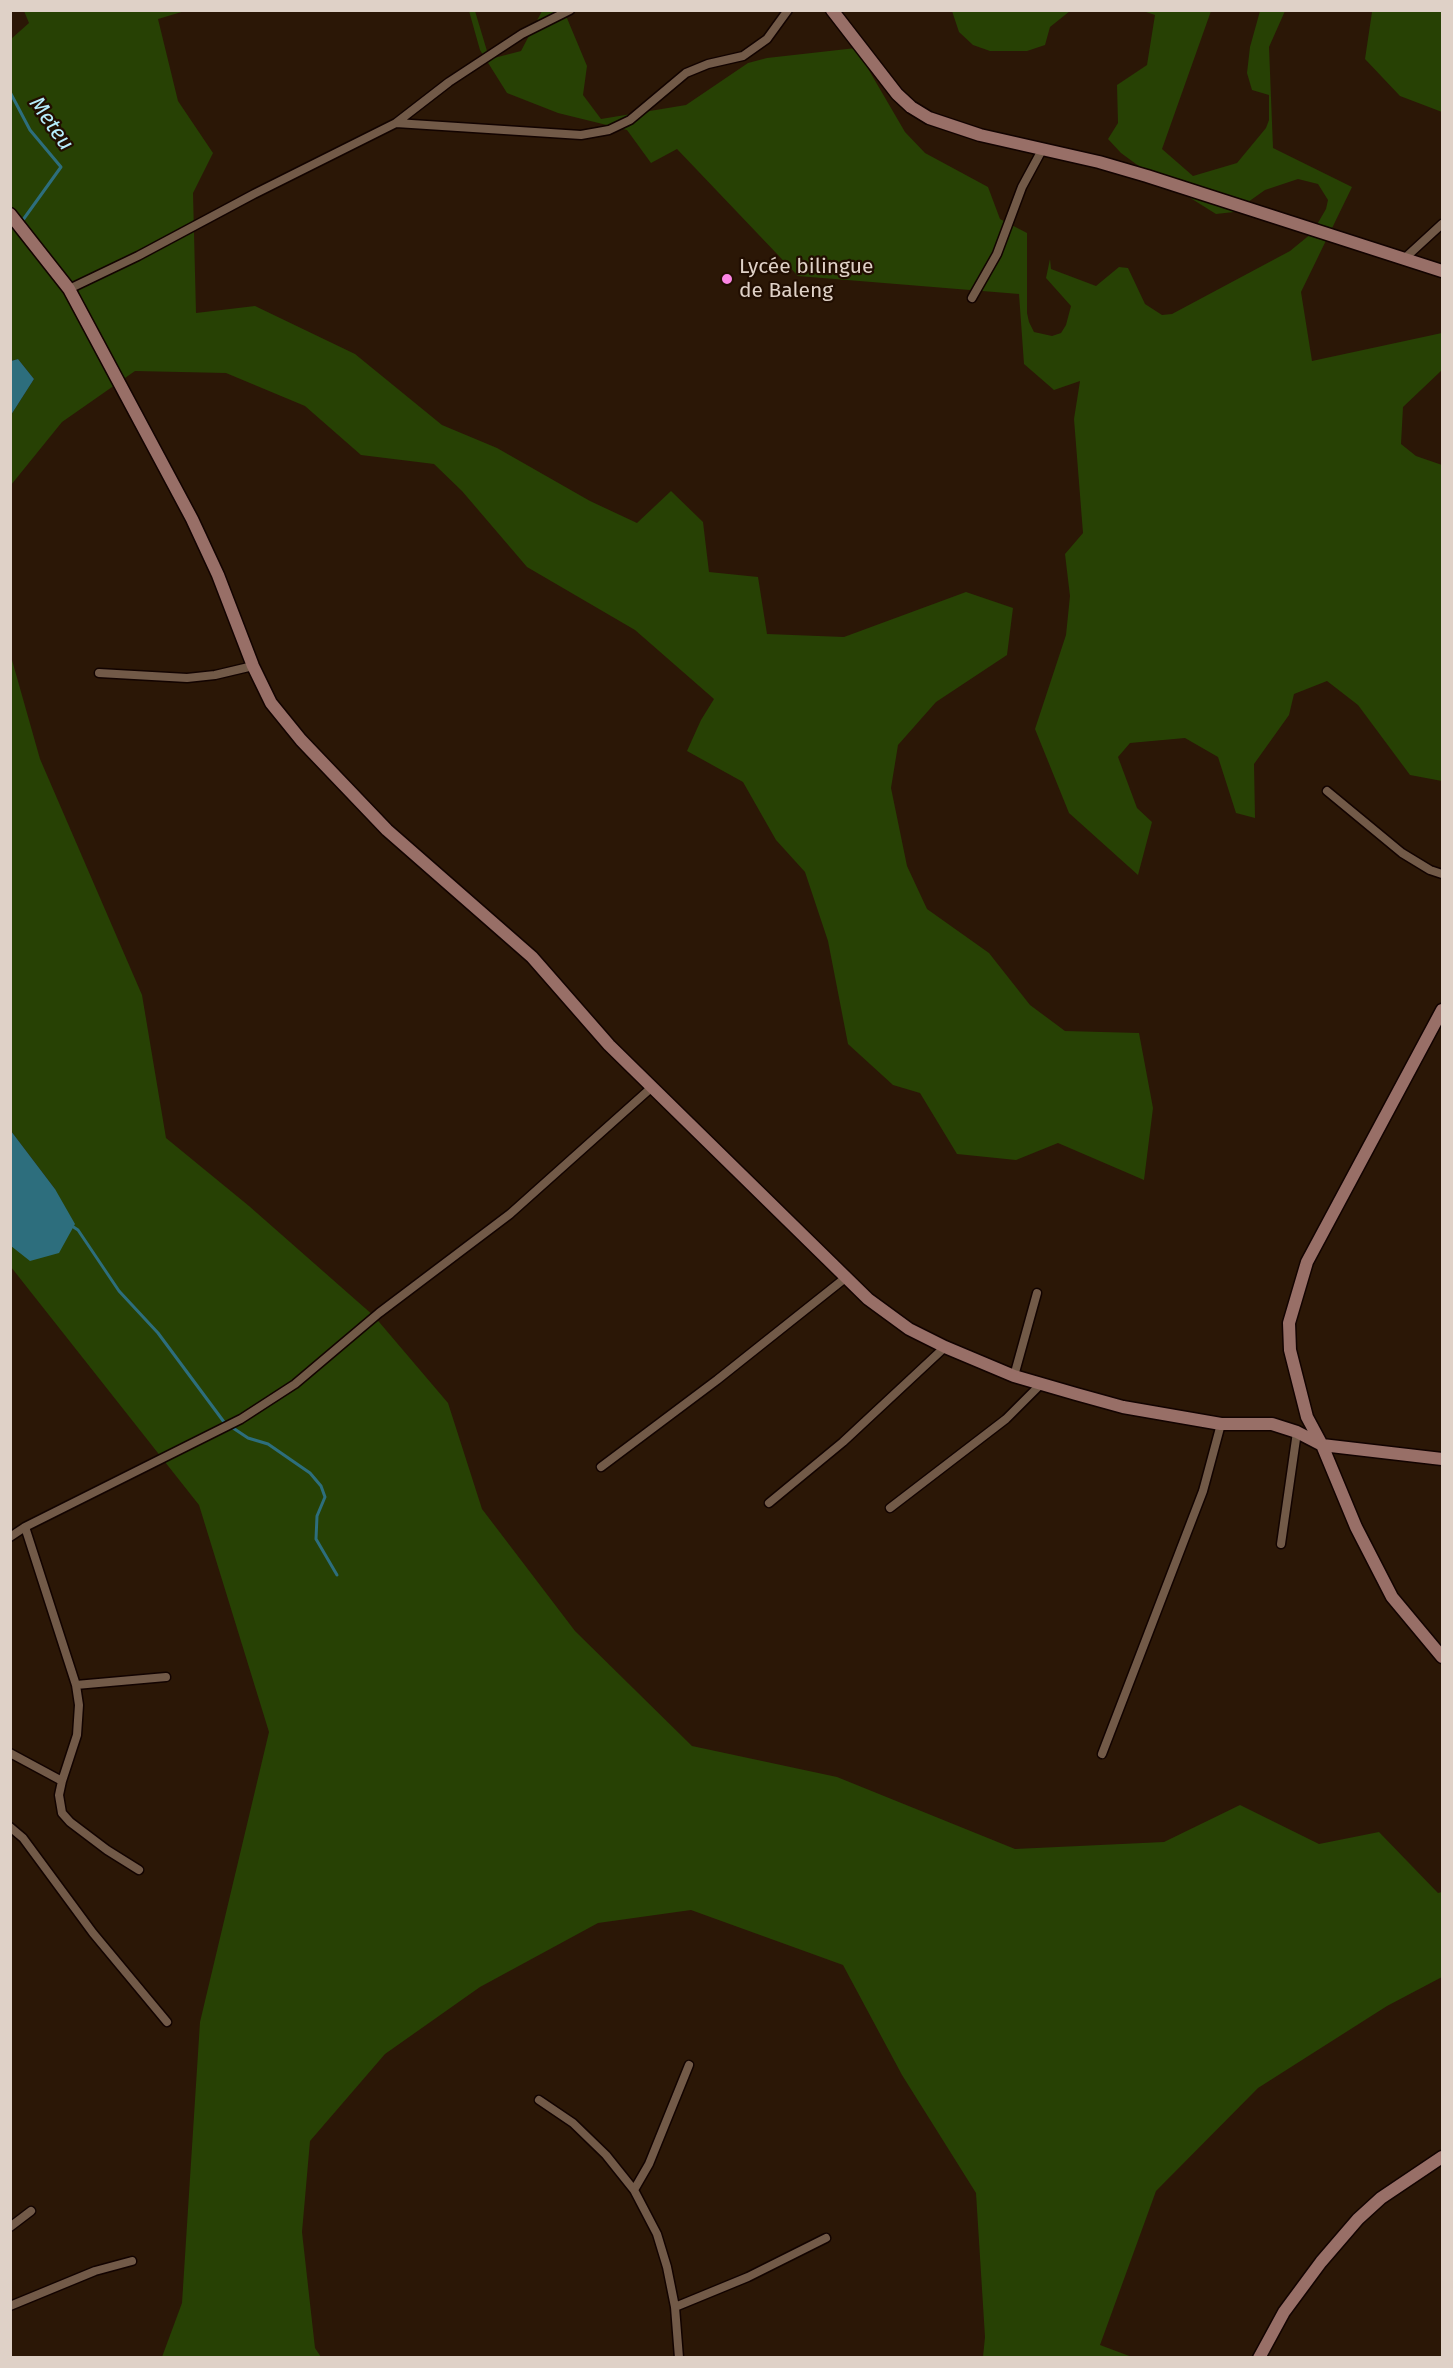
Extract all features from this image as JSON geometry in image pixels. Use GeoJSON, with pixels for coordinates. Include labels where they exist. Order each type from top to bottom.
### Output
{"type":"FeatureCollection","features":[{"type":"Feature","properties":{"kind":"street"},"geometry":{"type":"LineString","coordinates":[[69,289],[138,256],[254,194],[396,123],[449,82],[522,34],[570,10]]}},
{"type":"Feature","properties":{"kind":"street"},"geometry":{"type":"LineString","coordinates":[[396,123],[581,135],[609,130],[630,120],[686,74],[708,64],[743,56],[767,39],[788,10]]}},
{"type":"Feature","properties":{"kind":"street"},"geometry":{"type":"LineString","coordinates":[[832,10],[882,77],[911,107],[929,118],[980,135],[1147,176],[1443,271]]}},
{"type":"Feature","properties":{"kind":"street"},"geometry":{"type":"LineString","coordinates":[[972,298],[997,254],[1022,187],[1042,150]]}},
{"type":"Feature","properties":{"kind":"street"},"geometry":{"type":"LineString","coordinates":[[10,214],[69,289],[192,519],[218,574],[253,666],[271,703],[301,740],[387,830],[532,957],[609,1045],[815,1245],[844,1279],[909,1329],[1014,1376],[1123,1407],[1221,1424],[1272,1424],[1297,1432],[1322,1445],[1443,1459]]}},
{"type":"Feature","properties":{"kind":"street"},"geometry":{"type":"LineString","coordinates":[[1406,258],[1443,224]]}},
{"type":"Feature","properties":{"kind":"street"},"geometry":{"type":"LineString","coordinates":[[99,673],[187,678],[215,675],[253,666]]}},
{"type":"Feature","properties":{"kind":"street"},"geometry":{"type":"LineString","coordinates":[[1327,791],[1402,853],[1430,870],[1443,874]]}},
{"type":"Feature","properties":{"kind":"street"},"geometry":{"type":"LineString","coordinates":[[1443,1010],[1307,1262],[1289,1323],[1290,1350],[1307,1417],[1322,1445],[1356,1527],[1392,1596],[1443,1658]]}},
{"type":"Feature","properties":{"kind":"street"},"geometry":{"type":"LineString","coordinates":[[10,1537],[25,1527],[242,1419],[295,1384],[378,1313],[510,1214],[651,1088]]}},
{"type":"Feature","properties":{"kind":"street"},"geometry":{"type":"LineString","coordinates":[[601,1467],[844,1279]]}},
{"type":"Feature","properties":{"kind":"street"},"geometry":{"type":"LineString","coordinates":[[1014,1376],[1037,1293]]}},
{"type":"Feature","properties":{"kind":"street"},"geometry":{"type":"LineString","coordinates":[[769,1503],[843,1442],[945,1347]]}},
{"type":"Feature","properties":{"kind":"street"},"geometry":{"type":"LineString","coordinates":[[890,1508],[1006,1419],[1041,1384]]}},
{"type":"Feature","properties":{"kind":"street"},"geometry":{"type":"LineString","coordinates":[[1102,1754],[1203,1491],[1221,1424]]}},
{"type":"Feature","properties":{"kind":"street"},"geometry":{"type":"LineString","coordinates":[[1281,1544],[1297,1432]]}},
{"type":"Feature","properties":{"kind":"street"},"geometry":{"type":"LineString","coordinates":[[25,1527],[76,1685],[79,1705],[77,1735],[59,1795],[62,1813],[70,1822],[107,1850],[139,1870]]}},
{"type":"Feature","properties":{"kind":"street"},"geometry":{"type":"LineString","coordinates":[[76,1685],[166,1677]]}},
{"type":"Feature","properties":{"kind":"street"},"geometry":{"type":"LineString","coordinates":[[10,1753],[62,1781]]}},
{"type":"Feature","properties":{"kind":"street"},"geometry":{"type":"LineString","coordinates":[[10,1827],[23,1838],[93,1933],[168,2022]]}},
{"type":"Feature","properties":{"kind":"street"},"geometry":{"type":"LineString","coordinates":[[634,2190],[649,2164],[689,2065]]}},
{"type":"Feature","properties":{"kind":"street"},"geometry":{"type":"LineString","coordinates":[[539,2100],[573,2123],[606,2156],[634,2190],[657,2234],[667,2267],[675,2307],[680,2358]]}},
{"type":"Feature","properties":{"kind":"street"},"geometry":{"type":"LineString","coordinates":[[1259,2358],[1284,2313],[1321,2262],[1358,2219],[1381,2198],[1443,2157]]}},
{"type":"Feature","properties":{"kind":"street"},"geometry":{"type":"LineString","coordinates":[[10,2227],[31,2211]]}},
{"type":"Feature","properties":{"kind":"street"},"geometry":{"type":"LineString","coordinates":[[675,2307],[748,2277],[826,2238]]}},
{"type":"Feature","properties":{"kind":"street"},"geometry":{"type":"LineString","coordinates":[[10,2306],[95,2271],[132,2261]]}},
{"type":"Feature","properties":{"kind":"green space"},"geometry":{"type":"Polygon","coordinates":[[[952,10],[1070,11],[1050,27],[1045,45],[1027,51],[990,51],[973,45],[959,32],[952,10]]]}},
{"type":"Feature","properties":{"kind":"green space"},"geometry":{"type":"Polygon","coordinates":[[[24,11],[185,11],[158,19],[178,101],[213,153],[193,193],[196,313],[255,306],[355,354],[442,425],[497,448],[590,501],[637,523],[671,491],[703,522],[709,572],[758,577],[767,634],[844,637],[966,592],[1013,608],[1007,655],[936,702],[898,745],[891,788],[907,866],[927,909],[989,953],[1030,1005],[1065,1031],[1139,1033],[1153,1108],[1144,1180],[1058,1143],[1016,1160],[957,1154],[920,1093],[893,1085],[848,1044],[828,941],[805,872],[776,840],[743,782],[687,751],[701,720],[714,699],[635,630],[527,567],[462,491],[434,464],[361,455],[305,406],[226,373],[135,371],[62,422],[11,485],[11,415],[34,379],[18,359],[11,361],[11,39],[29,23],[24,11]]]}},
{"type":"Feature","properties":{"kind":"green space"},"geometry":{"type":"Polygon","coordinates":[[[469,11],[475,11],[487,51],[494,58],[521,51],[542,11],[564,11],[587,66],[583,95],[601,119],[686,105],[748,63],[767,58],[856,48],[905,132],[925,153],[988,187],[1000,219],[1027,233],[1029,322],[1034,332],[1052,336],[1061,333],[1066,325],[1071,306],[1046,278],[1050,259],[1051,269],[1096,286],[1119,267],[1128,268],[1145,304],[1162,315],[1172,314],[1290,251],[1312,233],[1326,209],[1328,200],[1318,184],[1298,179],[1265,190],[1234,212],[1216,214],[1136,164],[1108,139],[1118,123],[1117,85],[1147,65],[1155,15],[1143,11],[1211,11],[1162,149],[1193,176],[1237,163],[1266,128],[1269,120],[1269,95],[1252,90],[1247,73],[1250,47],[1260,11],[1285,11],[1269,47],[1273,148],[1352,187],[1301,292],[1312,361],[1442,333],[1442,370],[1403,407],[1401,444],[1416,456],[1442,465],[1442,781],[1410,775],[1358,705],[1327,681],[1294,694],[1289,715],[1254,764],[1255,818],[1236,813],[1218,757],[1185,738],[1130,743],[1118,757],[1137,808],[1152,822],[1138,875],[1069,813],[1035,729],[1066,635],[1070,596],[1065,554],[1083,533],[1074,419],[1080,381],[1054,390],[1024,364],[1019,294],[798,276],[677,149],[651,163],[627,130],[558,113],[507,93],[480,50],[469,11]]]}},
{"type":"Feature","properties":{"kind":"green space"},"geometry":{"type":"Polygon","coordinates":[[[1368,11],[1442,11],[1442,112],[1400,96],[1365,59],[1372,12],[1368,11]]]}},
{"type":"Feature","properties":{"kind":"green space"},"geometry":{"type":"Polygon","coordinates":[[[10,653],[40,759],[142,995],[166,1138],[249,1206],[374,1316],[448,1403],[482,1509],[575,1631],[692,1746],[837,1777],[1015,1849],[1164,1842],[1240,1805],[1319,1844],[1379,1832],[1438,1893],[1442,1892],[1442,1977],[1387,2006],[1258,2088],[1156,2191],[1100,2345],[1132,2357],[983,2357],[985,2337],[976,2193],[902,2075],[843,1965],[691,1910],[598,1923],[480,1987],[385,2054],[310,2141],[302,2232],[315,2348],[321,2357],[162,2357],[182,2303],[200,2022],[269,1732],[199,1505],[11,1267],[11,1244],[55,1189],[11,1131],[10,653]]]}},
{"type":"Feature","properties":{"kind":"water"},"geometry":{"type":"Polygon","coordinates":[[[18,359],[34,379],[11,415],[11,361],[18,359]]]}},
{"type":"Feature","properties":{"kind":"water"},"geometry":{"type":"Polygon","coordinates":[[[11,1131],[55,1189],[75,1224],[59,1253],[30,1261],[11,1246],[11,1131]]]}},
{"type":"Feature","properties":{"kind":"waterway","name":"Meteu"},"geometry":{"type":"LineString","coordinates":[[10,92],[30,130],[61,167],[20,224]]}},
{"type":"Feature","properties":{"kind":"waterway"},"geometry":{"type":"LineString","coordinates":[[72,1226],[78,1230],[119,1291],[158,1333],[224,1422],[248,1438],[268,1444],[310,1473],[321,1486],[325,1497],[317,1516],[316,1539],[337,1575]]}},
{"type":"Feature","properties":{"kind":"place","name":"Lycée bilingue de Baleng"},"geometry":{"type":"Point","coordinates":[727,279]}}]}
